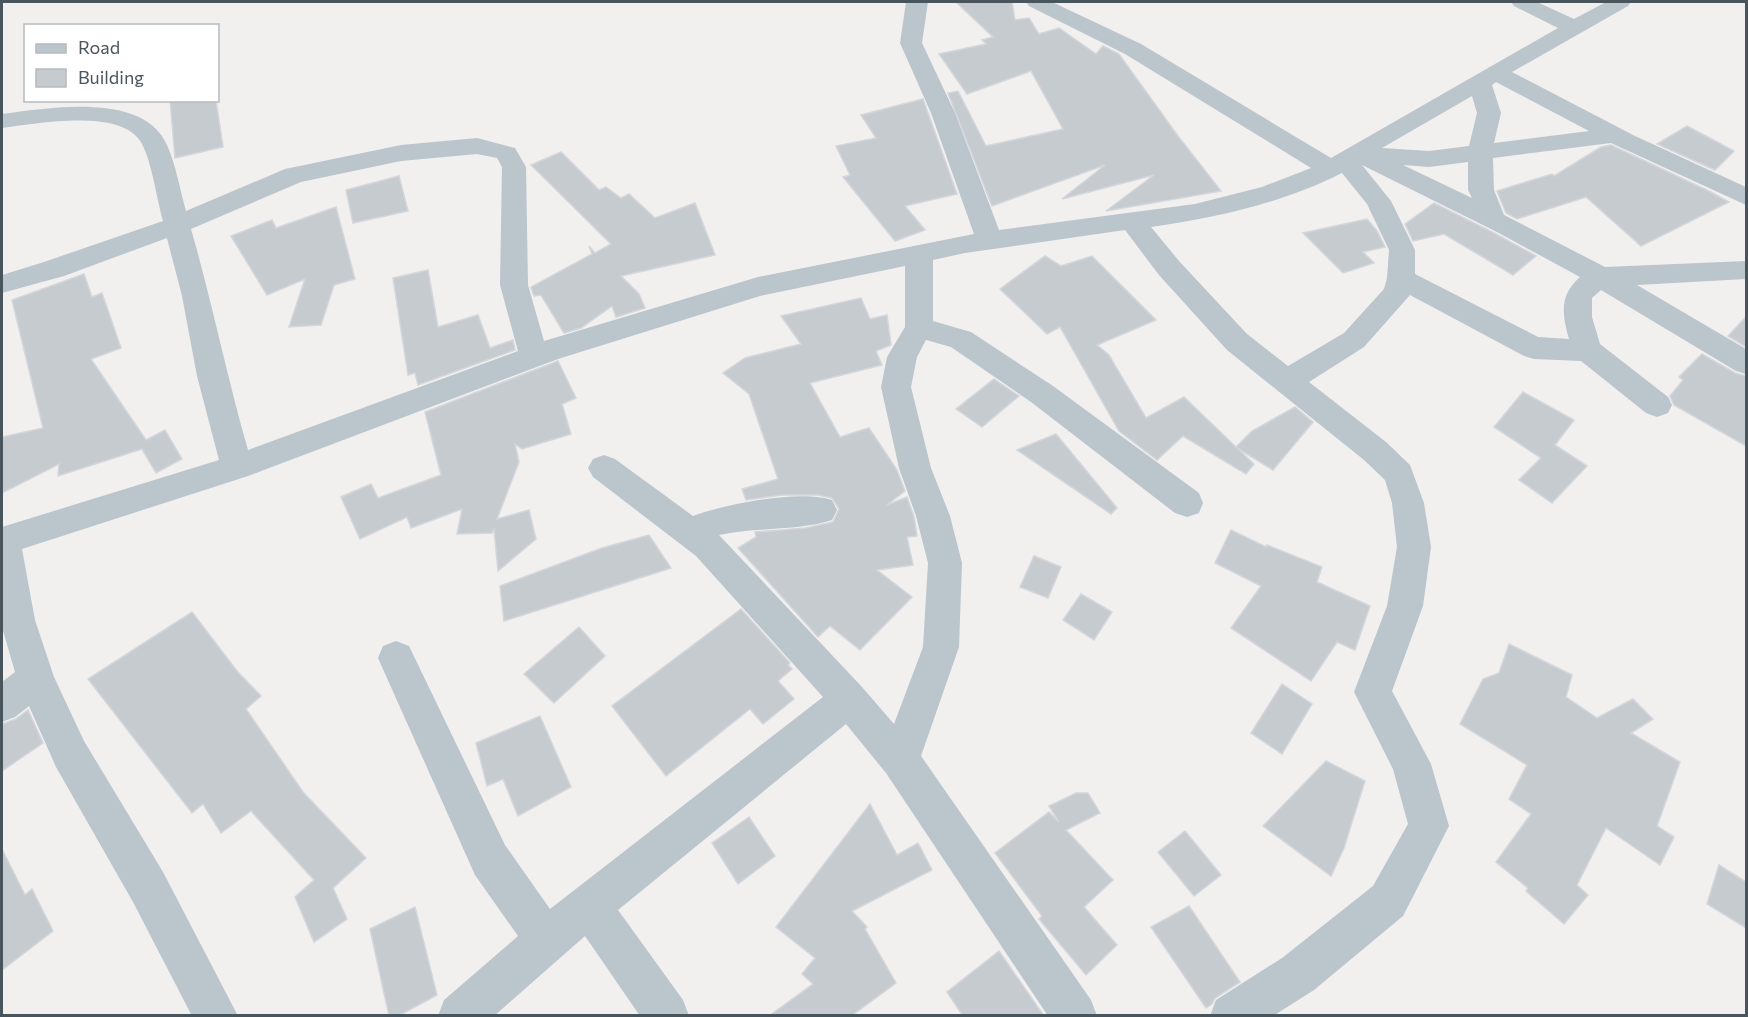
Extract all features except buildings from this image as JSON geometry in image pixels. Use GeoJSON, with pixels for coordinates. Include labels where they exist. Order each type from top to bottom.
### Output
{"type":"FeatureCollection","features":[{"type":"Feature","properties":{"kind":"street"},"geometry":{"type":"LineString","coordinates":[[917,2],[911,43],[943,113],[989,240]]}},
{"type":"Feature","properties":{"kind":"street"},"geometry":{"type":"LineString","coordinates":[[1036,2],[1132,49],[1344,161],[1493,219],[1603,277],[1746,363]]}},
{"type":"Feature","properties":{"kind":"street"},"geometry":{"type":"LineString","coordinates":[[1521,2],[1572,27]]}},
{"type":"Feature","properties":{"kind":"street"},"geometry":{"type":"LineString","coordinates":[[216,1016],[148,888],[70,754],[36,679],[17,620],[3,540],[237,467],[534,356],[758,287],[989,240],[1195,212],[1270,193],[1344,161],[1572,27],[1621,2]]}},
{"type":"Feature","properties":{"kind":"street"},"geometry":{"type":"LineString","coordinates":[[1488,77],[1746,197]]}},
{"type":"Feature","properties":{"kind":"street"},"geometry":{"type":"LineString","coordinates":[[1488,77],[1489,113],[1480,153],[1481,190],[1493,219]]}},
{"type":"Feature","properties":{"kind":"street"},"geometry":{"type":"LineString","coordinates":[[2,121],[41,116],[113,116],[140,125],[155,144],[170,193],[175,226],[196,296],[212,376],[237,467]]}},
{"type":"Feature","properties":{"kind":"street"},"geometry":{"type":"LineString","coordinates":[[1344,161],[1429,159],[1614,135]]}},
{"type":"Feature","properties":{"kind":"street"},"geometry":{"type":"LineString","coordinates":[[2,284],[54,269],[175,226],[294,175],[401,153],[477,146],[506,153],[514,167],[514,285],[534,356]]}},
{"type":"Feature","properties":{"kind":"street"},"geometry":{"type":"LineString","coordinates":[[1287,381],[1354,340],[1397,293],[1401,278],[1402,250],[1378,201],[1344,161]]}},
{"type":"Feature","properties":{"kind":"street"},"geometry":{"type":"LineString","coordinates":[[1131,220],[1169,268],[1237,342],[1375,451],[1399,474],[1408,504],[1414,547],[1405,606],[1373,692],[1411,764],[1430,826],[1388,900],[1298,974],[1232,1016]]}},
{"type":"Feature","properties":{"kind":"street"},"geometry":{"type":"LineString","coordinates":[[900,760],[941,647],[945,563],[933,516],[915,468],[896,387],[902,357],[919,327],[919,254]]}},
{"type":"Feature","properties":{"kind":"street"},"geometry":{"type":"LineString","coordinates":[[1657,405],[1588,350],[1579,328],[1576,302],[1587,283],[1603,277],[1746,270]]}},
{"type":"Feature","properties":{"kind":"street"},"geometry":{"type":"LineString","coordinates":[[1401,278],[1534,348],[1588,350]]}},
{"type":"Feature","properties":{"kind":"street"},"geometry":{"type":"LineString","coordinates":[[919,327],[962,339],[1042,394],[1187,503]]}},
{"type":"Feature","properties":{"kind":"street"},"geometry":{"type":"LineString","coordinates":[[604,468],[708,546],[849,699],[900,760],[1075,1016]]}},
{"type":"Feature","properties":{"kind":"street"},"geometry":{"type":"LineString","coordinates":[[688,532],[711,522],[735,516],[820,510]]}},
{"type":"Feature","properties":{"kind":"street"},"geometry":{"type":"LineString","coordinates":[[396,658],[490,860],[546,940]]}},
{"type":"Feature","properties":{"kind":"street"},"geometry":{"type":"LineString","coordinates":[[2,704],[36,679]]}},
{"type":"Feature","properties":{"kind":"street"},"geometry":{"type":"LineString","coordinates":[[460,1016],[546,940],[849,699]]}},
{"type":"Feature","properties":{"kind":"street"},"geometry":{"type":"LineString","coordinates":[[589,906],[667,1016]]}}]}
